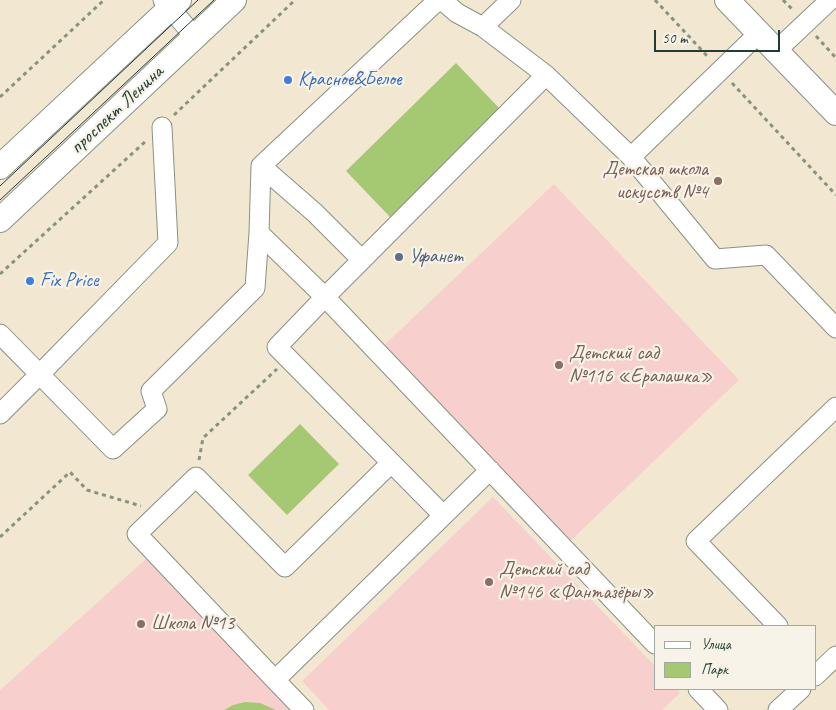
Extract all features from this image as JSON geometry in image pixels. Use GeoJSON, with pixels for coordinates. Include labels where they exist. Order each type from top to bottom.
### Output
{"type":"FeatureCollection","features":[{"type":"Feature","properties":{"kind":"main road","name":"проспект Ленина"},"geometry":{"type":"LineString","coordinates":[[0,220],[234,0]]}},
{"type":"Feature","properties":{"kind":"main road"},"geometry":{"type":"LineString","coordinates":[[727,0],[836,113]]}},
{"type":"Feature","properties":{"kind":"main road","name":"проспект Ленина"},"geometry":{"type":"LineString","coordinates":[[0,167],[171,3]]}},
{"type":"Feature","properties":{"kind":"street"},"geometry":{"type":"LineString","coordinates":[[0,334],[113,449],[157,409],[151,391],[255,288],[260,166],[438,0]]}},
{"type":"Feature","properties":{"kind":"street"},"geometry":{"type":"LineString","coordinates":[[442,0],[457,13],[484,27],[546,75],[631,157],[715,259],[766,255],[836,328]]}},
{"type":"Feature","properties":{"kind":"street"},"geometry":{"type":"LineString","coordinates":[[484,27],[511,0]]}},
{"type":"Feature","properties":{"kind":"street"},"geometry":{"type":"LineString","coordinates":[[776,51],[830,0]]}},
{"type":"Feature","properties":{"kind":"street"},"geometry":{"type":"LineString","coordinates":[[171,3],[195,37]]}},
{"type":"Feature","properties":{"kind":"street"},"geometry":{"type":"LineString","coordinates":[[631,157],[759,33]]}},
{"type":"Feature","properties":{"kind":"street"},"geometry":{"type":"LineString","coordinates":[[443,515],[277,347],[546,75]]}},
{"type":"Feature","properties":{"kind":"street"},"geometry":{"type":"LineString","coordinates":[[0,414],[168,243],[162,127]]}},
{"type":"Feature","properties":{"kind":"street"},"geometry":{"type":"LineString","coordinates":[[260,166],[315,214],[362,260]]}},
{"type":"Feature","properties":{"kind":"street"},"geometry":{"type":"LineString","coordinates":[[258,233],[325,297],[654,643]]}},
{"type":"Feature","properties":{"kind":"street"},"geometry":{"type":"LineString","coordinates":[[777,625],[696,541],[836,407]]}},
{"type":"Feature","properties":{"kind":"street"},"geometry":{"type":"LineString","coordinates":[[304,710],[137,534],[196,477],[285,567],[392,463]]}},
{"type":"Feature","properties":{"kind":"street"},"geometry":{"type":"LineString","coordinates":[[275,680],[490,470]]}},
{"type":"Feature","properties":{"kind":"street"},"geometry":{"type":"LineString","coordinates":[[699,690],[718,710]]}},
{"type":"Feature","properties":{"kind":"street"},"geometry":{"type":"LineString","coordinates":[[778,710],[800,690]]}},
{"type":"Feature","properties":{"kind":"path"},"geometry":{"type":"LineString","coordinates":[[0,97],[104,0]]}},
{"type":"Feature","properties":{"kind":"path"},"geometry":{"type":"LineString","coordinates":[[655,0],[836,195]]}},
{"type":"Feature","properties":{"kind":"path"},"geometry":{"type":"LineString","coordinates":[[196,477],[203,438],[288,358]]}},
{"type":"Feature","properties":{"kind":"path"},"geometry":{"type":"LineString","coordinates":[[0,537],[70,472],[87,490],[160,512]]}},
{"type":"Feature","properties":{"kind":"shaded area","name":"Детский сад №116 «Ералашка»"},"geometry":{"type":"Polygon","coordinates":[[[554,184],[739,380],[565,546],[379,350],[554,184]]]}},
{"type":"Feature","properties":{"kind":"shaded area","name":"Детский сад №146 «Фантазёры»"},"geometry":{"type":"Polygon","coordinates":[[[493,497],[654,665],[654,690],[677,690],[680,693],[662,710],[329,710],[302,681],[493,497]]]}},
{"type":"Feature","properties":{"kind":"shaded area","name":"Школа №13"},"geometry":{"type":"Polygon","coordinates":[[[147,558],[290,710],[0,710],[0,690],[147,558]]]}},
{"type":"Feature","properties":{"kind":"green space"},"geometry":{"type":"Polygon","coordinates":[[[456,63],[502,111],[390,217],[346,171],[456,63]]]}},
{"type":"Feature","properties":{"kind":"green space"},"geometry":{"type":"Polygon","coordinates":[[[300,424],[339,464],[287,515],[248,475],[300,424]]]}},
{"type":"Feature","properties":{"kind":"green space"},"geometry":{"type":"Polygon","coordinates":[[[245,702],[260,703],[276,710],[224,710],[245,702]]]}},
{"type":"Feature","properties":{"kind":"tram line"},"geometry":{"type":"LineString","coordinates":[[0,186],[198,0]]}},
{"type":"Feature","properties":{"kind":"tram line"},"geometry":{"type":"LineString","coordinates":[[0,200],[214,0]]}},
{"type":"Feature","properties":{"kind":"place","name":"Красное&Белое"},"geometry":{"type":"Point","coordinates":[288,80]}},
{"type":"Feature","properties":{"kind":"place","name":"Детская школа искусств №4"},"geometry":{"type":"Point","coordinates":[718,181]}},
{"type":"Feature","properties":{"kind":"place","name":"Уфанет"},"geometry":{"type":"Point","coordinates":[399,257]}},
{"type":"Feature","properties":{"kind":"place","name":"Fix Price"},"geometry":{"type":"Point","coordinates":[30,281]}},
{"type":"Feature","properties":{"kind":"place","name":"Детский сад №116 «Ералашка»"},"geometry":{"type":"Point","coordinates":[559,365]}},
{"type":"Feature","properties":{"kind":"place","name":"Детский сад №146 «Фантазёры»"},"geometry":{"type":"Point","coordinates":[489,582]}},
{"type":"Feature","properties":{"kind":"place","name":"Школа №13"},"geometry":{"type":"Point","coordinates":[141,624]}}]}
